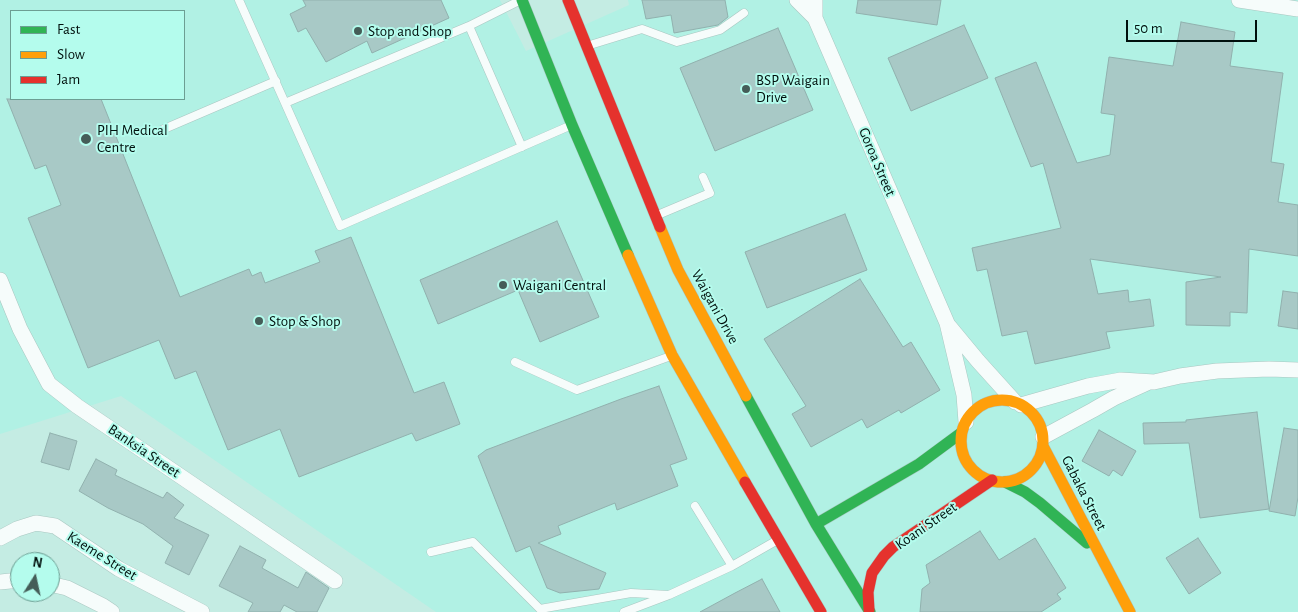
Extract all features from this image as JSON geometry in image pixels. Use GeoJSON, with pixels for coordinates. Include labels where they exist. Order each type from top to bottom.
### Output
{"type":"FeatureCollection","features":[{"type":"Feature","properties":{"kind":"main road"},"geometry":{"type":"LineString","coordinates":[[522,0],[572,124],[672,355],[821,612]]}},
{"type":"Feature","properties":{"kind":"main road","name":"Waigani Drive"},"geometry":{"type":"LineString","coordinates":[[568,0],[678,270],[813,526],[869,611]]}},
{"type":"Feature","properties":{"kind":"main road"},"geometry":{"type":"LineString","coordinates":[[813,526],[919,464],[963,427],[978,407],[996,400],[1018,403],[1034,415],[1038,421],[1043,441],[1039,459],[1031,470],[1019,478],[1005,482],[981,476],[971,468],[965,458],[961,446],[963,427]]}},
{"type":"Feature","properties":{"kind":"main road","name":"Gabaka Street"},"geometry":{"type":"LineString","coordinates":[[1043,441],[1130,612]]}},
{"type":"Feature","properties":{"kind":"main road","name":"Koani Street"},"geometry":{"type":"LineString","coordinates":[[869,611],[868,592],[872,573],[884,556],[922,526],[992,480]]}},
{"type":"Feature","properties":{"kind":"main road","name":"Gabaka Street"},"geometry":{"type":"LineString","coordinates":[[1005,482],[1025,492],[1040,503],[1099,554]]}},
{"type":"Feature","properties":{"kind":"street"},"geometry":{"type":"LineString","coordinates":[[797,0],[815,18]]}},
{"type":"Feature","properties":{"kind":"street","name":"Goroa Street"},"geometry":{"type":"LineString","coordinates":[[814,0],[815,18],[947,323],[964,395],[963,427]]}},
{"type":"Feature","properties":{"kind":"street"},"geometry":{"type":"LineString","coordinates":[[1239,0],[1298,10]]}},
{"type":"Feature","properties":{"kind":"street","name":"Banksia Street"},"geometry":{"type":"LineString","coordinates":[[0,280],[20,328],[49,384],[85,411],[335,581]]}},
{"type":"Feature","properties":{"kind":"street","name":"Goroa Street"},"geometry":{"type":"LineString","coordinates":[[947,323],[978,361],[1018,403]]}},
{"type":"Feature","properties":{"kind":"street"},"geometry":{"type":"LineString","coordinates":[[1043,441],[1114,398],[1147,383],[1217,371],[1298,370]]}},
{"type":"Feature","properties":{"kind":"street"},"geometry":{"type":"LineString","coordinates":[[1018,403],[1121,380],[1147,383]]}},
{"type":"Feature","properties":{"kind":"street","name":"Kaeme Street"},"geometry":{"type":"LineString","coordinates":[[0,538],[36,523],[55,526],[119,569],[202,612]]}},
{"type":"Feature","properties":{"kind":"street"},"geometry":{"type":"LineString","coordinates":[[60,586],[67,588],[112,612]]}},
{"type":"Feature","properties":{"kind":"lane"},"geometry":{"type":"LineString","coordinates":[[240,0],[340,226],[572,124]]}},
{"type":"Feature","properties":{"kind":"lane"},"geometry":{"type":"LineString","coordinates":[[285,103],[469,26],[522,0]]}},
{"type":"Feature","properties":{"kind":"lane"},"geometry":{"type":"LineString","coordinates":[[586,46],[642,29],[677,42],[720,30],[744,13]]}},
{"type":"Feature","properties":{"kind":"lane"},"geometry":{"type":"LineString","coordinates":[[469,26],[522,147]]}},
{"type":"Feature","properties":{"kind":"lane"},"geometry":{"type":"LineString","coordinates":[[158,132],[276,81]]}},
{"type":"Feature","properties":{"kind":"lane"},"geometry":{"type":"LineString","coordinates":[[656,216],[710,193],[703,177]]}},
{"type":"Feature","properties":{"kind":"lane"},"geometry":{"type":"LineString","coordinates":[[515,362],[577,390],[672,355]]}},
{"type":"Feature","properties":{"kind":"lane"},"geometry":{"type":"LineString","coordinates":[[695,506],[732,566]]}},
{"type":"Feature","properties":{"kind":"lane"},"geometry":{"type":"LineString","coordinates":[[624,612],[669,595],[732,566],[778,540]]}},
{"type":"Feature","properties":{"kind":"lane"},"geometry":{"type":"LineString","coordinates":[[432,552],[473,542],[540,609],[631,593],[669,595]]}},
{"type":"Feature","properties":{"kind":"shaded area"},"geometry":{"type":"Polygon","coordinates":[[[0,0],[500,0],[526,51],[629,5],[628,0],[1298,0],[1298,612],[436,612],[121,396],[0,434],[0,0]]]}},
{"type":"Feature","properties":{"kind":"building","name":"Stop and Shop"},"geometry":{"type":"Polygon","coordinates":[[[303,0],[441,0],[449,18],[372,53],[367,41],[326,62],[306,28],[298,32],[290,14],[306,6],[303,0]]]}},
{"type":"Feature","properties":{"kind":"building"},"geometry":{"type":"Polygon","coordinates":[[[642,0],[725,0],[728,17],[718,25],[674,33],[671,15],[646,19],[642,0]]]}},
{"type":"Feature","properties":{"kind":"building"},"geometry":{"type":"Polygon","coordinates":[[[858,0],[941,0],[937,25],[856,13],[858,0]]]}},
{"type":"Feature","properties":{"kind":"building"},"geometry":{"type":"Polygon","coordinates":[[[1181,22],[1235,32],[1230,66],[1283,73],[1271,162],[1284,164],[1278,202],[1298,205],[1298,256],[1249,249],[1247,313],[1230,312],[1230,326],[1186,325],[1186,282],[1221,277],[1090,259],[1098,294],[1128,290],[1129,302],[1150,299],[1154,326],[1106,332],[1110,348],[1035,364],[1027,331],[1002,336],[987,269],[977,271],[972,248],[1061,228],[1043,163],[1031,167],[995,78],[1036,62],[1077,163],[1110,155],[1115,115],[1101,113],[1109,57],[1173,66],[1181,22]]]}},
{"type":"Feature","properties":{"kind":"building"},"geometry":{"type":"Polygon","coordinates":[[[964,25],[988,78],[911,111],[888,58],[964,25]]]}},
{"type":"Feature","properties":{"kind":"building","name":"BSP Waigain Drive"},"geometry":{"type":"Polygon","coordinates":[[[778,28],[813,110],[715,151],[680,68],[778,28]]]}},
{"type":"Feature","properties":{"kind":"building"},"geometry":{"type":"Polygon","coordinates":[[[7,99],[101,100],[180,297],[249,269],[252,276],[261,272],[265,283],[320,262],[315,251],[351,237],[414,393],[444,382],[460,424],[416,441],[412,433],[299,477],[280,429],[228,450],[196,371],[175,379],[159,340],[88,368],[28,218],[61,205],[46,165],[35,169],[7,99]]]}},
{"type":"Feature","properties":{"kind":"building"},"geometry":{"type":"Polygon","coordinates":[[[845,214],[867,270],[767,308],[745,252],[845,214]]]}},
{"type":"Feature","properties":{"kind":"building","name":"Waigani Central"},"geometry":{"type":"Polygon","coordinates":[[[557,221],[599,317],[540,342],[518,290],[438,324],[420,280],[557,221]]]}},
{"type":"Feature","properties":{"kind":"building"},"geometry":{"type":"Polygon","coordinates":[[[860,279],[903,347],[911,342],[940,390],[901,413],[899,410],[867,428],[862,419],[811,447],[792,414],[806,406],[764,339],[860,279]]]}},
{"type":"Feature","properties":{"kind":"building"},"geometry":{"type":"Polygon","coordinates":[[[1283,291],[1298,293],[1298,329],[1278,326],[1283,291]]]}},
{"type":"Feature","properties":{"kind":"building"},"geometry":{"type":"Polygon","coordinates":[[[659,386],[687,459],[670,465],[678,486],[617,510],[615,503],[558,526],[561,534],[538,543],[606,573],[599,589],[560,593],[547,588],[530,546],[516,552],[478,456],[486,450],[659,386]]]}},
{"type":"Feature","properties":{"kind":"building"},"geometry":{"type":"Polygon","coordinates":[[[1257,412],[1269,509],[1200,518],[1189,443],[1144,444],[1143,423],[1186,422],[1186,420],[1257,412]]]}},
{"type":"Feature","properties":{"kind":"building"},"geometry":{"type":"Polygon","coordinates":[[[1284,428],[1298,430],[1298,497],[1295,516],[1269,511],[1284,428]]]}},
{"type":"Feature","properties":{"kind":"building"},"geometry":{"type":"Polygon","coordinates":[[[1099,430],[1136,451],[1122,476],[1113,470],[1109,476],[1082,461],[1099,430]]]}},
{"type":"Feature","properties":{"kind":"building"},"geometry":{"type":"Polygon","coordinates":[[[50,433],[77,441],[69,470],[41,462],[50,433]]]}},
{"type":"Feature","properties":{"kind":"building"},"geometry":{"type":"Polygon","coordinates":[[[96,459],[117,470],[115,475],[163,498],[167,492],[184,505],[174,518],[209,535],[189,575],[165,563],[173,546],[143,524],[108,508],[79,491],[96,459]]]}},
{"type":"Feature","properties":{"kind":"building"},"geometry":{"type":"Polygon","coordinates":[[[980,531],[999,560],[1035,538],[1066,588],[1057,594],[1061,599],[1041,612],[920,612],[922,589],[930,583],[926,565],[980,531]]]}},
{"type":"Feature","properties":{"kind":"building"},"geometry":{"type":"Polygon","coordinates":[[[1198,538],[1221,573],[1189,594],[1166,558],[1198,538]]]}},
{"type":"Feature","properties":{"kind":"building"},"geometry":{"type":"Polygon","coordinates":[[[240,546],[266,560],[262,568],[298,588],[306,572],[329,588],[317,612],[297,612],[284,605],[280,612],[248,612],[253,603],[219,586],[240,546]]]}},
{"type":"Feature","properties":{"kind":"building"},"geometry":{"type":"Polygon","coordinates":[[[762,579],[780,612],[700,612],[735,593],[762,579]]]}},
{"type":"Feature","properties":{"kind":"traffic: fast"},"geometry":{"type":"LineString","coordinates":[[522,0],[572,125],[628,255]]}},
{"type":"Feature","properties":{"kind":"traffic: fast"},"geometry":{"type":"LineString","coordinates":[[746,396],[816,524],[870,612]]}},
{"type":"Feature","properties":{"kind":"traffic: fast"},"geometry":{"type":"LineString","coordinates":[[816,524],[919,464],[961,433]]}},
{"type":"Feature","properties":{"kind":"traffic: fast"},"geometry":{"type":"LineString","coordinates":[[1005,482],[1025,492],[1040,503],[1087,543]]}},
{"type":"Feature","properties":{"kind":"traffic: slow"},"geometry":{"type":"LineString","coordinates":[[660,227],[678,270],[746,396]]}},
{"type":"Feature","properties":{"kind":"traffic: slow"},"geometry":{"type":"LineString","coordinates":[[628,255],[672,355],[745,482]]}},
{"type":"Feature","properties":{"kind":"traffic: slow"},"geometry":{"type":"LineString","coordinates":[[1002,400],[1018,403],[1031,412],[1040,425],[1043,441],[1040,457],[1031,470],[1018,479],[1002,482],[986,479],[973,470],[964,457],[961,441],[964,425],[973,412],[986,403],[1002,400]]}},
{"type":"Feature","properties":{"kind":"traffic: slow"},"geometry":{"type":"LineString","coordinates":[[1043,446],[1130,612]]}},
{"type":"Feature","properties":{"kind":"traffic: jam"},"geometry":{"type":"LineString","coordinates":[[568,0],[660,227]]}},
{"type":"Feature","properties":{"kind":"traffic: jam"},"geometry":{"type":"LineString","coordinates":[[869,610],[868,592],[872,573],[884,556],[893,547],[992,480]]}},
{"type":"Feature","properties":{"kind":"traffic: jam"},"geometry":{"type":"LineString","coordinates":[[745,482],[821,612]]}},
{"type":"Feature","properties":{"kind":"place","name":"Stop and Shop"},"geometry":{"type":"Point","coordinates":[358,31]}},
{"type":"Feature","properties":{"kind":"place","name":"BSP Waigain Drive"},"geometry":{"type":"Point","coordinates":[746,89]}},
{"type":"Feature","properties":{"kind":"place","name":"PIH Medical Centre"},"geometry":{"type":"Point","coordinates":[86,139]}},
{"type":"Feature","properties":{"kind":"place","name":"Waigani Central"},"geometry":{"type":"Point","coordinates":[503,285]}},
{"type":"Feature","properties":{"kind":"place","name":"Stop & Shop"},"geometry":{"type":"Point","coordinates":[259,321]}}]}
